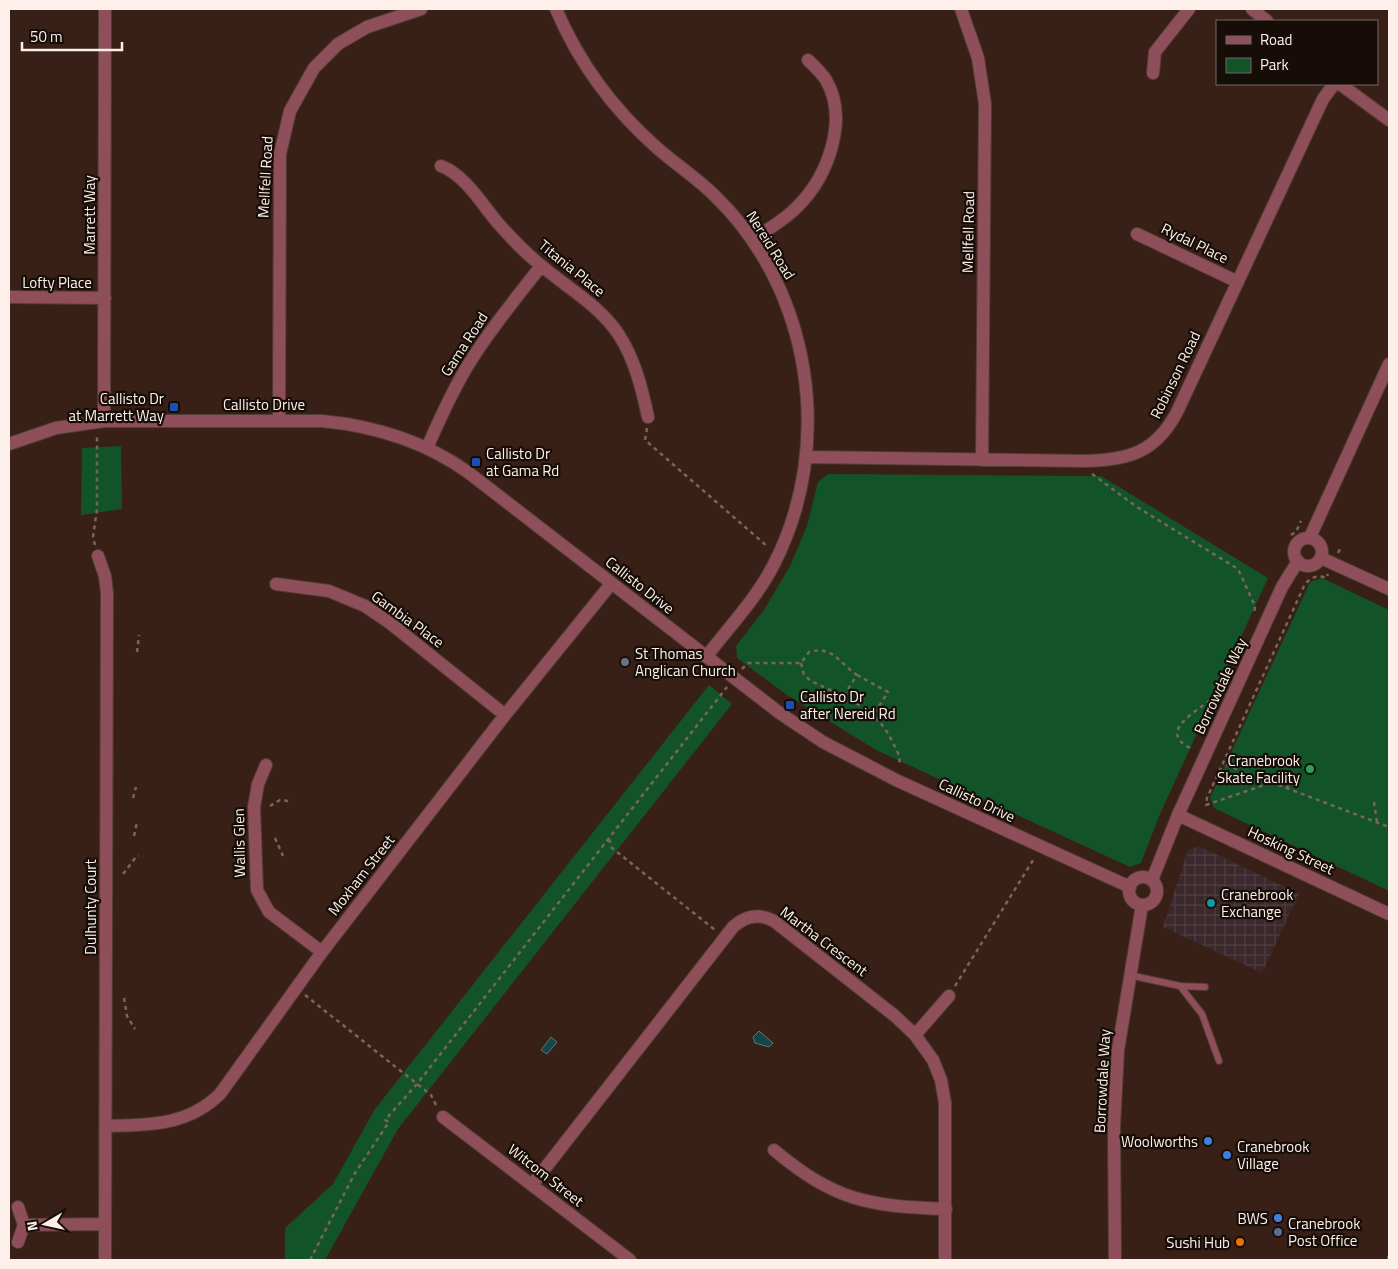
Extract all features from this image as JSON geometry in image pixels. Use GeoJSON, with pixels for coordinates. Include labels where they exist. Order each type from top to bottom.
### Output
{"type":"FeatureCollection","features":[{"type":"Feature","properties":{"kind":"street","name":"Marrett Way"},"geometry":{"type":"LineString","coordinates":[[104,421],[105,9]]}},
{"type":"Feature","properties":{"kind":"street","name":"Mellfell Road"},"geometry":{"type":"LineString","coordinates":[[279,420],[280,154],[290,111],[314,68],[338,44],[367,27],[421,9]]}},
{"type":"Feature","properties":{"kind":"street","name":"Nereid Road"},"geometry":{"type":"LineString","coordinates":[[556,9],[578,54],[615,108],[658,149],[716,196],[752,240],[772,271],[799,342],[807,401],[807,457],[795,511],[778,555],[758,590],[706,657]]}},
{"type":"Feature","properties":{"kind":"street","name":"Mellfell Road"},"geometry":{"type":"LineString","coordinates":[[961,9],[978,58],[985,104],[982,460]]}},
{"type":"Feature","properties":{"kind":"street"},"geometry":{"type":"LineString","coordinates":[[1153,73],[1155,52],[1189,9]]}},
{"type":"Feature","properties":{"kind":"street"},"geometry":{"type":"LineString","coordinates":[[1252,9],[1266,16]]}},
{"type":"Feature","properties":{"kind":"street"},"geometry":{"type":"LineString","coordinates":[[752,240],[797,208],[814,187],[826,162],[834,132],[834,101],[827,81],[808,60]]}},
{"type":"Feature","properties":{"kind":"street","name":"Robinson Road"},"geometry":{"type":"LineString","coordinates":[[807,457],[1115,460],[1136,454],[1163,435],[1178,412],[1323,99],[1333,85]]}},
{"type":"Feature","properties":{"kind":"street"},"geometry":{"type":"LineString","coordinates":[[1341,85],[1389,120]]}},
{"type":"Feature","properties":{"kind":"street","name":"Titania Place"},"geometry":{"type":"LineString","coordinates":[[441,166],[451,170],[463,181],[497,222],[541,266],[594,306],[619,334],[635,368],[648,417]]}},
{"type":"Feature","properties":{"kind":"street","name":"Rydal Place"},"geometry":{"type":"LineString","coordinates":[[1137,234],[1238,282]]}},
{"type":"Feature","properties":{"kind":"street","name":"Gama Road"},"geometry":{"type":"LineString","coordinates":[[427,448],[448,401],[474,355],[541,266]]}},
{"type":"Feature","properties":{"kind":"street","name":"Lofty Place"},"geometry":{"type":"LineString","coordinates":[[9,297],[105,298]]}},
{"type":"Feature","properties":{"kind":"street","name":"Borrowdale Way"},"geometry":{"type":"LineString","coordinates":[[1115,1260],[1115,1088],[1118,1050],[1129,975],[1142,906],[1150,903],[1156,897],[1157,888],[1152,880],[1178,815],[1282,587],[1298,562],[1294,554],[1295,545],[1302,539],[1310,537],[1389,364]]}},
{"type":"Feature","properties":{"kind":"street","name":"Callisto Drive"},"geometry":{"type":"LineString","coordinates":[[9,444],[56,428],[104,421],[279,420],[322,421],[357,426],[427,448],[450,459],[470,473],[734,679],[823,742],[896,780],[1130,887]]}},
{"type":"Feature","properties":{"kind":"street"},"geometry":{"type":"LineString","coordinates":[[1310,537],[1321,545],[1327,561]]}},
{"type":"Feature","properties":{"kind":"street","name":"Dulhunty Court"},"geometry":{"type":"LineString","coordinates":[[98,556],[105,576],[107,593],[106,1260]]}},
{"type":"Feature","properties":{"kind":"street"},"geometry":{"type":"LineString","coordinates":[[1298,562],[1310,566],[1327,561],[1389,590]]}},
{"type":"Feature","properties":{"kind":"street","name":"Gambia Place"},"geometry":{"type":"LineString","coordinates":[[276,584],[329,591],[365,606],[390,623],[505,715]]}},
{"type":"Feature","properties":{"kind":"street","name":"Moxham Street"},"geometry":{"type":"LineString","coordinates":[[106,1126],[169,1123],[191,1115],[208,1105],[229,1083],[322,952],[505,715],[611,584]]}},
{"type":"Feature","properties":{"kind":"street","name":"Wallis Glen"},"geometry":{"type":"LineString","coordinates":[[266,765],[258,784],[254,804],[256,890],[269,912],[322,952]]}},
{"type":"Feature","properties":{"kind":"street","name":"Hosking Street"},"geometry":{"type":"LineString","coordinates":[[1178,815],[1389,914]]}},
{"type":"Feature","properties":{"kind":"street"},"geometry":{"type":"LineString","coordinates":[[1142,906],[1132,899],[1130,887],[1139,878],[1152,880]]}},
{"type":"Feature","properties":{"kind":"street","name":"Martha Crescent"},"geometry":{"type":"LineString","coordinates":[[532,1185],[733,926],[744,919],[754,916],[768,918],[895,1016],[915,1035],[933,1060],[944,1091],[945,1260]]}},
{"type":"Feature","properties":{"kind":"street"},"geometry":{"type":"LineString","coordinates":[[915,1035],[949,996]]}},
{"type":"Feature","properties":{"kind":"street","name":"Witcom Street"},"geometry":{"type":"LineString","coordinates":[[443,1117],[630,1260]]}},
{"type":"Feature","properties":{"kind":"street"},"geometry":{"type":"LineString","coordinates":[[774,1150],[812,1180],[846,1196],[891,1207],[946,1209]]}},
{"type":"Feature","properties":{"kind":"street"},"geometry":{"type":"LineString","coordinates":[[18,1207],[24,1225],[18,1242]]}},
{"type":"Feature","properties":{"kind":"street"},"geometry":{"type":"LineString","coordinates":[[24,1225],[105,1224]]}},
{"type":"Feature","properties":{"kind":"lane"},"geometry":{"type":"LineString","coordinates":[[1129,975],[1180,986],[1205,987]]}},
{"type":"Feature","properties":{"kind":"lane"},"geometry":{"type":"LineString","coordinates":[[1180,986],[1202,1014],[1219,1061]]}},
{"type":"Feature","properties":{"kind":"path"},"geometry":{"type":"LineString","coordinates":[[648,417],[645,440],[778,555]]}},
{"type":"Feature","properties":{"kind":"path"},"geometry":{"type":"LineString","coordinates":[[97,435],[97,509],[93,537],[98,556]]}},
{"type":"Feature","properties":{"kind":"path"},"geometry":{"type":"LineString","coordinates":[[1086,461],[1094,477],[1130,502],[1238,569],[1255,606],[1251,622]]}},
{"type":"Feature","properties":{"kind":"path"},"geometry":{"type":"LineString","coordinates":[[1293,536],[1301,522]]}},
{"type":"Feature","properties":{"kind":"path"},"geometry":{"type":"LineString","coordinates":[[1270,782],[1206,805],[1206,796],[1304,586],[1314,577],[1326,578],[1327,561],[1341,547]]}},
{"type":"Feature","properties":{"kind":"path"},"geometry":{"type":"LineString","coordinates":[[1190,748],[1184,745],[1178,733],[1180,722],[1217,694],[1246,631]]}},
{"type":"Feature","properties":{"kind":"path"},"geometry":{"type":"LineString","coordinates":[[137,652],[139,635]]}},
{"type":"Feature","properties":{"kind":"path"},"geometry":{"type":"LineString","coordinates":[[801,663],[809,652],[827,651],[836,655],[848,669],[888,692],[874,714]]}},
{"type":"Feature","properties":{"kind":"path"},"geometry":{"type":"LineString","coordinates":[[310,1260],[354,1173],[388,1122],[386,1120],[417,1084],[734,679],[748,663],[801,663]]}},
{"type":"Feature","properties":{"kind":"path"},"geometry":{"type":"LineString","coordinates":[[801,663],[804,675],[811,681],[874,714],[885,726],[900,758],[896,780]]}},
{"type":"Feature","properties":{"kind":"path"},"geometry":{"type":"LineString","coordinates":[[844,697],[857,675]]}},
{"type":"Feature","properties":{"kind":"path"},"geometry":{"type":"LineString","coordinates":[[1226,765],[1389,826]]}},
{"type":"Feature","properties":{"kind":"path"},"geometry":{"type":"LineString","coordinates":[[1286,789],[1294,776]]}},
{"type":"Feature","properties":{"kind":"path"},"geometry":{"type":"LineString","coordinates":[[133,798],[136,787]]}},
{"type":"Feature","properties":{"kind":"path"},"geometry":{"type":"LineString","coordinates":[[270,806],[280,800],[288,802]]}},
{"type":"Feature","properties":{"kind":"path"},"geometry":{"type":"LineString","coordinates":[[1374,802],[1378,822]]}},
{"type":"Feature","properties":{"kind":"path"},"geometry":{"type":"LineString","coordinates":[[134,836],[137,822]]}},
{"type":"Feature","properties":{"kind":"path"},"geometry":{"type":"LineString","coordinates":[[275,838],[283,856]]}},
{"type":"Feature","properties":{"kind":"path"},"geometry":{"type":"LineString","coordinates":[[609,839],[612,848],[724,938]]}},
{"type":"Feature","properties":{"kind":"path"},"geometry":{"type":"LineString","coordinates":[[949,996],[1041,847]]}},
{"type":"Feature","properties":{"kind":"path"},"geometry":{"type":"LineString","coordinates":[[123,874],[136,856],[139,856]]}},
{"type":"Feature","properties":{"kind":"path"},"geometry":{"type":"LineString","coordinates":[[296,988],[431,1095],[443,1117]]}},
{"type":"Feature","properties":{"kind":"path"},"geometry":{"type":"LineString","coordinates":[[124,998],[127,1016],[135,1029]]}},
{"type":"Feature","properties":{"kind":"path"},"geometry":{"type":"LineString","coordinates":[[1388,1260],[1389,1253]]}},
{"type":"Feature","properties":{"kind":"shaded area"},"geometry":{"type":"Polygon","coordinates":[[[1199,846],[1299,894],[1262,973],[1163,927],[1188,850],[1199,846]]]}},
{"type":"Feature","properties":{"kind":"green space"},"geometry":{"type":"Polygon","coordinates":[[[121,446],[122,509],[81,515],[82,448],[121,446]]]}},
{"type":"Feature","properties":{"kind":"green space"},"geometry":{"type":"Polygon","coordinates":[[[828,474],[1101,476],[1268,578],[1160,814],[1141,863],[1130,867],[876,750],[787,695],[737,658],[736,646],[764,610],[790,566],[807,526],[818,482],[828,474]]]}},
{"type":"Feature","properties":{"kind":"green space"},"geometry":{"type":"Polygon","coordinates":[[[1322,578],[1389,610],[1389,891],[1214,808],[1210,798],[1310,582],[1322,578]]]}},
{"type":"Feature","properties":{"kind":"green space"},"geometry":{"type":"Polygon","coordinates":[[[709,685],[732,704],[398,1129],[325,1260],[285,1260],[285,1228],[333,1184],[375,1109],[709,685]]]}},
{"type":"Feature","properties":{"kind":"water"},"geometry":{"type":"Polygon","coordinates":[[[759,1031],[773,1043],[769,1047],[755,1043],[753,1037],[759,1031]]]}},
{"type":"Feature","properties":{"kind":"water"},"geometry":{"type":"Polygon","coordinates":[[[551,1037],[557,1042],[547,1054],[541,1050],[551,1037]]]}},
{"type":"Feature","properties":{"kind":"place","name":"Callisto Dr at Marrett Way"},"geometry":{"type":"Point","coordinates":[174,407]}},
{"type":"Feature","properties":{"kind":"place","name":"Callisto Dr at Gama Rd"},"geometry":{"type":"Point","coordinates":[476,462]}},
{"type":"Feature","properties":{"kind":"place","name":"St Thomas Anglican Church"},"geometry":{"type":"Point","coordinates":[625,662]}},
{"type":"Feature","properties":{"kind":"place","name":"Callisto Dr after Nereid Rd"},"geometry":{"type":"Point","coordinates":[790,705]}},
{"type":"Feature","properties":{"kind":"place","name":"Cranebrook Skate Facility"},"geometry":{"type":"Point","coordinates":[1310,769]}},
{"type":"Feature","properties":{"kind":"place","name":"Cranebrook Exchange"},"geometry":{"type":"Point","coordinates":[1211,903]}},
{"type":"Feature","properties":{"kind":"place","name":"Woolworths"},"geometry":{"type":"Point","coordinates":[1208,1141]}},
{"type":"Feature","properties":{"kind":"place","name":"Cranebrook Village"},"geometry":{"type":"Point","coordinates":[1227,1155]}},
{"type":"Feature","properties":{"kind":"place","name":"BWS"},"geometry":{"type":"Point","coordinates":[1278,1218]}},
{"type":"Feature","properties":{"kind":"place","name":"Cranebrook Post Office"},"geometry":{"type":"Point","coordinates":[1278,1232]}},
{"type":"Feature","properties":{"kind":"place","name":"Sushi Hub"},"geometry":{"type":"Point","coordinates":[1240,1242]}}]}
